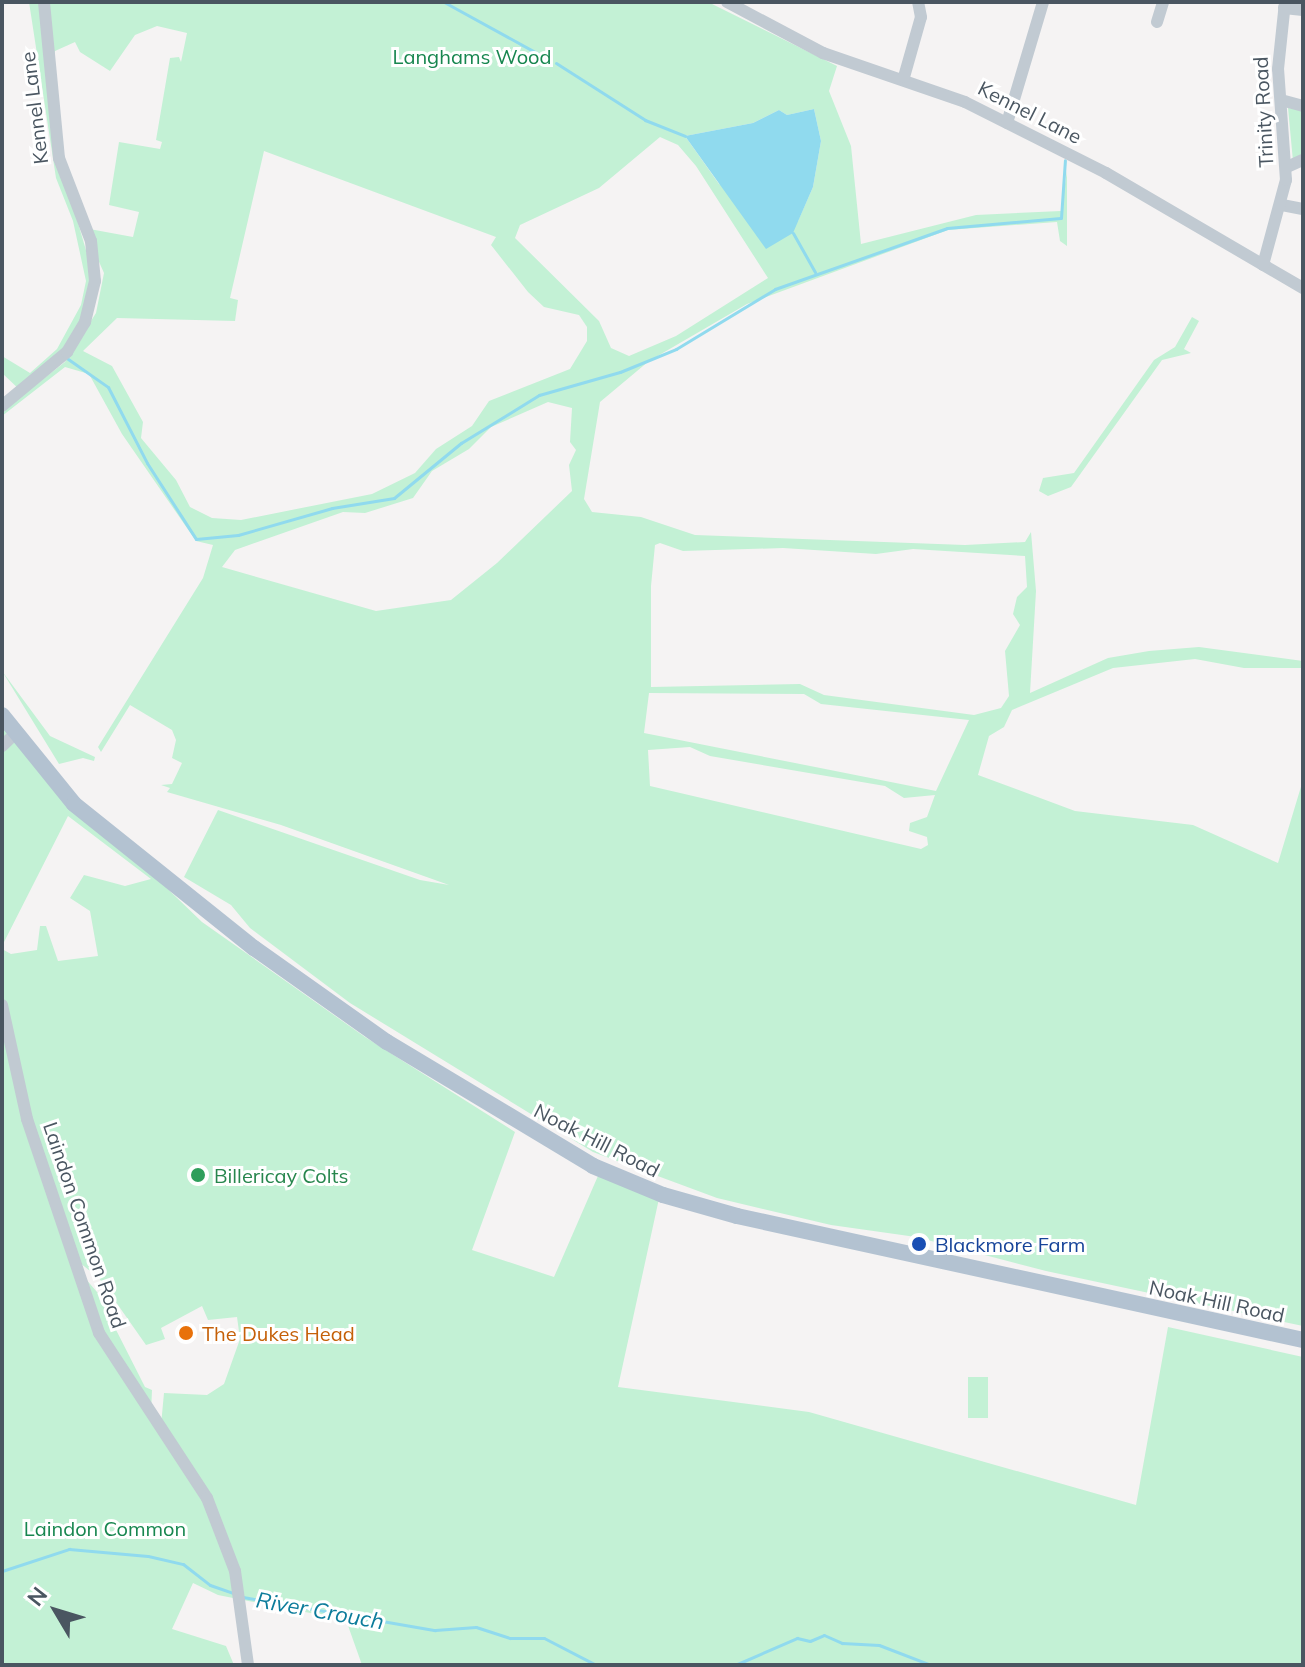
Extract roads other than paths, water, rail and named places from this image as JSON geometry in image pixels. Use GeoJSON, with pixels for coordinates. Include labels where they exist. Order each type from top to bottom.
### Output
{"type":"FeatureCollection","features":[{"type":"Feature","properties":{"kind":"main road","name":"Noak Hill Road"},"geometry":{"type":"LineString","coordinates":[[2,715],[74,804],[254,948],[387,1042],[593,1166],[663,1195],[737,1216],[1303,1340]]}},
{"type":"Feature","properties":{"kind":"street","name":"Kennel Lane"},"geometry":{"type":"LineString","coordinates":[[2,406],[67,352],[85,322],[95,281],[91,241],[59,158],[44,2]]}},
{"type":"Feature","properties":{"kind":"street"},"geometry":{"type":"LineString","coordinates":[[904,77],[921,17],[918,2]]}},
{"type":"Feature","properties":{"kind":"street"},"geometry":{"type":"LineString","coordinates":[[1007,123],[1043,2]]}},
{"type":"Feature","properties":{"kind":"street"},"geometry":{"type":"LineString","coordinates":[[1157,22],[1163,2]]}},
{"type":"Feature","properties":{"kind":"street","name":"Kennel Lane"},"geometry":{"type":"LineString","coordinates":[[733,4],[823,53],[904,77],[1007,123],[1106,173],[1303,288]]}},
{"type":"Feature","properties":{"kind":"street"},"geometry":{"type":"LineString","coordinates":[[1285,5],[1303,10]]}},
{"type":"Feature","properties":{"kind":"street","name":"Trinity Road"},"geometry":{"type":"LineString","coordinates":[[1263,265],[1282,205],[1287,167],[1278,69],[1285,5]]}},
{"type":"Feature","properties":{"kind":"street"},"geometry":{"type":"LineString","coordinates":[[1281,100],[1303,106]]}},
{"type":"Feature","properties":{"kind":"street"},"geometry":{"type":"LineString","coordinates":[[1287,167],[1303,160]]}},
{"type":"Feature","properties":{"kind":"street"},"geometry":{"type":"LineString","coordinates":[[1282,205],[1303,209]]}},
{"type":"Feature","properties":{"kind":"street"},"geometry":{"type":"LineString","coordinates":[[2,746],[15,734]]}},
{"type":"Feature","properties":{"kind":"street","name":"Laindon Common Road"},"geometry":{"type":"LineString","coordinates":[[2,1005],[27,1119],[99,1333],[207,1498],[235,1571],[248,1665]]}},
{"type":"Feature","properties":{"kind":"water"},"geometry":{"type":"Polygon","coordinates":[[[814,109],[821,141],[813,187],[793,233],[766,249],[685,136],[753,123],[779,110],[787,115],[814,109]]]}},
{"type":"Feature","properties":{"kind":"waterway"},"geometry":{"type":"LineString","coordinates":[[444,2],[546,58]]}},
{"type":"Feature","properties":{"kind":"waterway"},"geometry":{"type":"LineString","coordinates":[[556,63],[645,120],[685,136]]}},
{"type":"Feature","properties":{"kind":"waterway"},"geometry":{"type":"LineString","coordinates":[[68,359],[108,387],[147,463],[196,539],[238,535],[332,508],[394,498],[461,443],[539,395],[620,372],[676,349],[775,289],[947,228],[1061,218],[1065,160]]}},
{"type":"Feature","properties":{"kind":"waterway"},"geometry":{"type":"LineString","coordinates":[[793,233],[815,272]]}},
{"type":"Feature","properties":{"kind":"waterway","name":"River Crouch"},"geometry":{"type":"LineString","coordinates":[[2,1571],[69,1549],[148,1556],[183,1564],[210,1585],[233,1593]]}},
{"type":"Feature","properties":{"kind":"waterway","name":"River Crouch"},"geometry":{"type":"LineString","coordinates":[[243,1597],[435,1630],[476,1627],[510,1638],[544,1638],[596,1665]]}},
{"type":"Feature","properties":{"kind":"waterway","name":"River Crouch"},"geometry":{"type":"LineString","coordinates":[[735,1665],[797,1638],[810,1641],[824,1635],[842,1643],[879,1645],[931,1665]]}},
{"type":"Feature","properties":{"kind":"place","name":"Billericay Colts"},"geometry":{"type":"Point","coordinates":[198,1175]}},
{"type":"Feature","properties":{"kind":"place","name":"Blackmore Farm"},"geometry":{"type":"Point","coordinates":[919,1244]}},
{"type":"Feature","properties":{"kind":"place","name":"The Dukes Head"},"geometry":{"type":"Point","coordinates":[186,1333]}},
{"type":"Feature","properties":{"kind":"park label","name":"Langhams Wood"},"geometry":{"type":"Point","coordinates":[472,56]}},
{"type":"Feature","properties":{"kind":"park label","name":"Laindon Common"},"geometry":{"type":"Point","coordinates":[105,1528]}}]}
